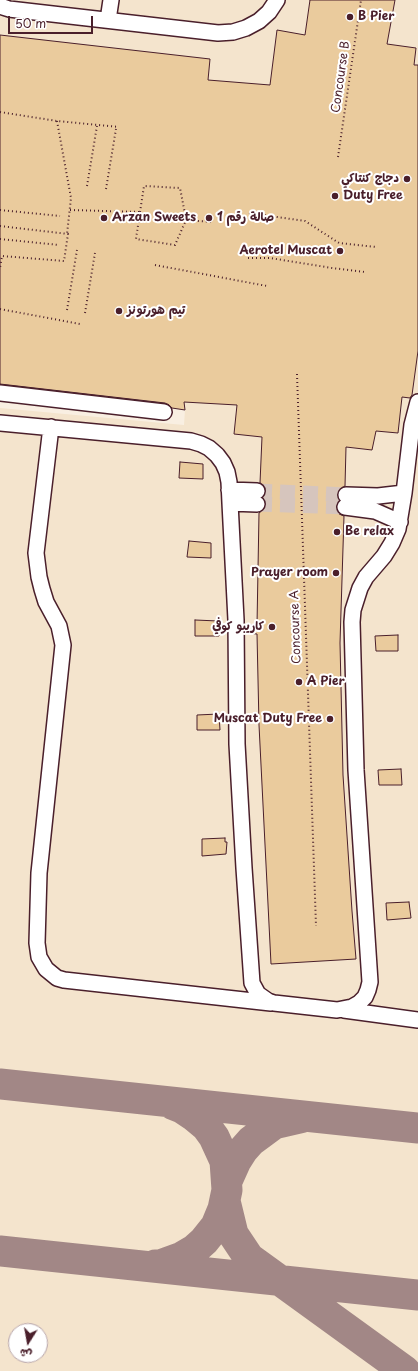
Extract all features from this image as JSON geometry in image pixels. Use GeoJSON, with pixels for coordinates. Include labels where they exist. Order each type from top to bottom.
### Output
{"type":"FeatureCollection","features":[{"type":"Feature","properties":{"kind":"street"},"geometry":{"type":"LineString","coordinates":[[108,20],[111,0]]}},
{"type":"Feature","properties":{"kind":"street"},"geometry":{"type":"LineString","coordinates":[[0,6],[9,9],[218,33],[233,32],[246,28],[269,12],[277,0]]}},
{"type":"Feature","properties":{"kind":"street"},"geometry":{"type":"LineString","coordinates":[[0,393],[164,412]]}},
{"type":"Feature","properties":{"kind":"street"},"geometry":{"type":"LineString","coordinates":[[337,1010],[352,1007],[359,1003],[365,997],[370,982],[356,770],[352,622],[353,610],[360,588],[366,577],[384,556],[392,543],[400,522],[412,425],[418,402]]}},
{"type":"Feature","properties":{"kind":"street"},"geometry":{"type":"LineString","coordinates":[[0,422],[191,441],[209,448],[223,463],[227,472],[230,497],[236,620],[237,744],[251,977],[252,983],[258,994],[274,1003]]}},
{"type":"Feature","properties":{"kind":"street"},"geometry":{"type":"LineString","coordinates":[[51,427],[36,553],[42,589],[46,602],[59,626],[63,645],[39,873],[37,943],[39,957],[42,964],[51,974],[64,980],[418,1020]]}},
{"type":"Feature","properties":{"kind":"street"},"geometry":{"type":"LineString","coordinates":[[400,522],[346,501],[404,493]]}},
{"type":"Feature","properties":{"kind":"street"},"geometry":{"type":"LineString","coordinates":[[230,497],[257,498]]}},
{"type":"Feature","properties":{"kind":"path","name":"Concourse B"},"geometry":{"type":"LineString","coordinates":[[338,157],[362,0]]}},
{"type":"Feature","properties":{"kind":"path"},"geometry":{"type":"LineString","coordinates":[[0,112],[57,121],[119,127]]}},
{"type":"Feature","properties":{"kind":"path"},"geometry":{"type":"LineString","coordinates":[[0,268],[2,256],[64,261],[71,198],[57,121]]}},
{"type":"Feature","properties":{"kind":"path"},"geometry":{"type":"LineString","coordinates":[[87,186],[97,126]]}},
{"type":"Feature","properties":{"kind":"path"},"geometry":{"type":"LineString","coordinates":[[106,189],[116,129]]}},
{"type":"Feature","properties":{"kind":"path"},"geometry":{"type":"LineString","coordinates":[[144,186],[180,188],[186,220],[175,245],[136,239],[140,212],[144,186]]}},
{"type":"Feature","properties":{"kind":"path"},"geometry":{"type":"LineString","coordinates":[[0,210],[60,216]]}},
{"type":"Feature","properties":{"kind":"path"},"geometry":{"type":"LineString","coordinates":[[70,210],[140,212]]}},
{"type":"Feature","properties":{"kind":"path"},"geometry":{"type":"LineString","coordinates":[[249,213],[305,221],[340,243],[376,247]]}},
{"type":"Feature","properties":{"kind":"path"},"geometry":{"type":"LineString","coordinates":[[186,220],[213,222]]}},
{"type":"Feature","properties":{"kind":"path"},"geometry":{"type":"LineString","coordinates":[[0,226],[67,234]]}},
{"type":"Feature","properties":{"kind":"path"},"geometry":{"type":"LineString","coordinates":[[0,239],[59,245]]}},
{"type":"Feature","properties":{"kind":"path"},"geometry":{"type":"LineString","coordinates":[[67,310],[77,250]]}},
{"type":"Feature","properties":{"kind":"path"},"geometry":{"type":"LineString","coordinates":[[85,313],[95,253]]}},
{"type":"Feature","properties":{"kind":"path"},"geometry":{"type":"LineString","coordinates":[[248,258],[270,258],[365,272]]}},
{"type":"Feature","properties":{"kind":"path"},"geometry":{"type":"LineString","coordinates":[[155,265],[267,286]]}},
{"type":"Feature","properties":{"kind":"path"},"geometry":{"type":"LineString","coordinates":[[0,309],[80,324]]}},
{"type":"Feature","properties":{"kind":"path","name":"Concourse A"},"geometry":{"type":"LineString","coordinates":[[296,374],[316,926]]}},
{"type":"Feature","properties":{"kind":"shaded area"},"geometry":{"type":"Polygon","coordinates":[[[0,0],[418,0],[418,1371],[0,1371],[0,408],[184,425],[185,410],[0,390],[0,0]]]}},
{"type":"Feature","properties":{"kind":"building","name":"صالة رقم 1"},"geometry":{"type":"Polygon","coordinates":[[[310,0],[395,0],[387,44],[416,48],[414,65],[418,65],[418,351],[412,395],[410,398],[402,397],[398,433],[376,431],[372,450],[346,447],[345,486],[339,490],[337,494],[339,500],[336,505],[337,510],[339,514],[344,516],[340,643],[343,775],[356,959],[271,964],[259,725],[257,634],[245,633],[245,625],[257,625],[259,513],[264,509],[266,504],[263,497],[266,492],[265,487],[260,483],[262,437],[234,434],[237,405],[184,402],[185,410],[172,408],[165,403],[0,384],[0,35],[210,59],[208,80],[270,85],[277,30],[305,35],[310,0]]]}},
{"type":"Feature","properties":{"kind":"building"},"geometry":{"type":"Polygon","coordinates":[[[180,462],[203,464],[203,479],[179,478],[180,462]]]}},
{"type":"Feature","properties":{"kind":"building"},"geometry":{"type":"Polygon","coordinates":[[[189,541],[211,543],[211,558],[187,557],[189,541]]]}},
{"type":"Feature","properties":{"kind":"building"},"geometry":{"type":"Polygon","coordinates":[[[195,620],[218,621],[217,625],[219,625],[219,636],[195,636],[195,620]]]}},
{"type":"Feature","properties":{"kind":"building"},"geometry":{"type":"Polygon","coordinates":[[[398,635],[398,651],[376,651],[375,636],[398,635]]]}},
{"type":"Feature","properties":{"kind":"building"},"geometry":{"type":"Polygon","coordinates":[[[219,714],[220,730],[197,730],[197,715],[219,714]]]}},
{"type":"Feature","properties":{"kind":"building"},"geometry":{"type":"Polygon","coordinates":[[[401,769],[402,785],[379,785],[378,770],[401,769]]]}},
{"type":"Feature","properties":{"kind":"building"},"geometry":{"type":"Polygon","coordinates":[[[225,838],[225,842],[227,842],[226,854],[202,856],[202,839],[225,838]]]}},
{"type":"Feature","properties":{"kind":"building"},"geometry":{"type":"Polygon","coordinates":[[[409,902],[411,918],[387,920],[386,903],[409,902]]]}},
{"type":"Feature","properties":{"kind":"taxiway"},"geometry":{"type":"LineString","coordinates":[[0,1084],[418,1128]]}},
{"type":"Feature","properties":{"kind":"taxiway"},"geometry":{"type":"LineString","coordinates":[[155,1265],[160,1265],[182,1257],[194,1250],[204,1241],[216,1226],[223,1209],[227,1190],[225,1161],[214,1137],[206,1126],[194,1116],[182,1108],[172,1104]]}},
{"type":"Feature","properties":{"kind":"taxiway"},"geometry":{"type":"LineString","coordinates":[[227,1181],[236,1161],[251,1141],[274,1124],[300,1118]]}},
{"type":"Feature","properties":{"kind":"taxiway"},"geometry":{"type":"LineString","coordinates":[[225,1201],[233,1234],[249,1258],[405,1371]]}},
{"type":"Feature","properties":{"kind":"taxiway"},"geometry":{"type":"LineString","coordinates":[[0,1251],[418,1295]]}},
{"type":"Feature","properties":{"kind":"tunnel"},"geometry":{"type":"LineString","coordinates":[[257,491],[346,495]]}},
{"type":"Feature","properties":{"kind":"tunnel"},"geometry":{"type":"LineString","coordinates":[[257,504],[345,507]]}},
{"type":"Feature","properties":{"kind":"place","name":"B Pier"},"geometry":{"type":"Point","coordinates":[350,17]}},
{"type":"Feature","properties":{"kind":"place","name":"دجاج كنتاكي"},"geometry":{"type":"Point","coordinates":[407,179]}},
{"type":"Feature","properties":{"kind":"place","name":"Duty Free"},"geometry":{"type":"Point","coordinates":[335,196]}},
{"type":"Feature","properties":{"kind":"place","name":"Arzan Sweets"},"geometry":{"type":"Point","coordinates":[104,218]}},
{"type":"Feature","properties":{"kind":"place","name":"صالة رقم 1"},"geometry":{"type":"Point","coordinates":[209,218]}},
{"type":"Feature","properties":{"kind":"place","name":"Aerotel Muscat"},"geometry":{"type":"Point","coordinates":[340,251]}},
{"type":"Feature","properties":{"kind":"place","name":"تيم هورتونز"},"geometry":{"type":"Point","coordinates":[119,311]}},
{"type":"Feature","properties":{"kind":"place","name":"Be relax"},"geometry":{"type":"Point","coordinates":[337,532]}},
{"type":"Feature","properties":{"kind":"place","name":"Prayer room"},"geometry":{"type":"Point","coordinates":[336,573]}},
{"type":"Feature","properties":{"kind":"place","name":"كاريبو كوفي"},"geometry":{"type":"Point","coordinates":[272,627]}},
{"type":"Feature","properties":{"kind":"place","name":"A Pier"},"geometry":{"type":"Point","coordinates":[299,682]}},
{"type":"Feature","properties":{"kind":"place","name":"Muscat Duty Free"},"geometry":{"type":"Point","coordinates":[330,719]}}]}
